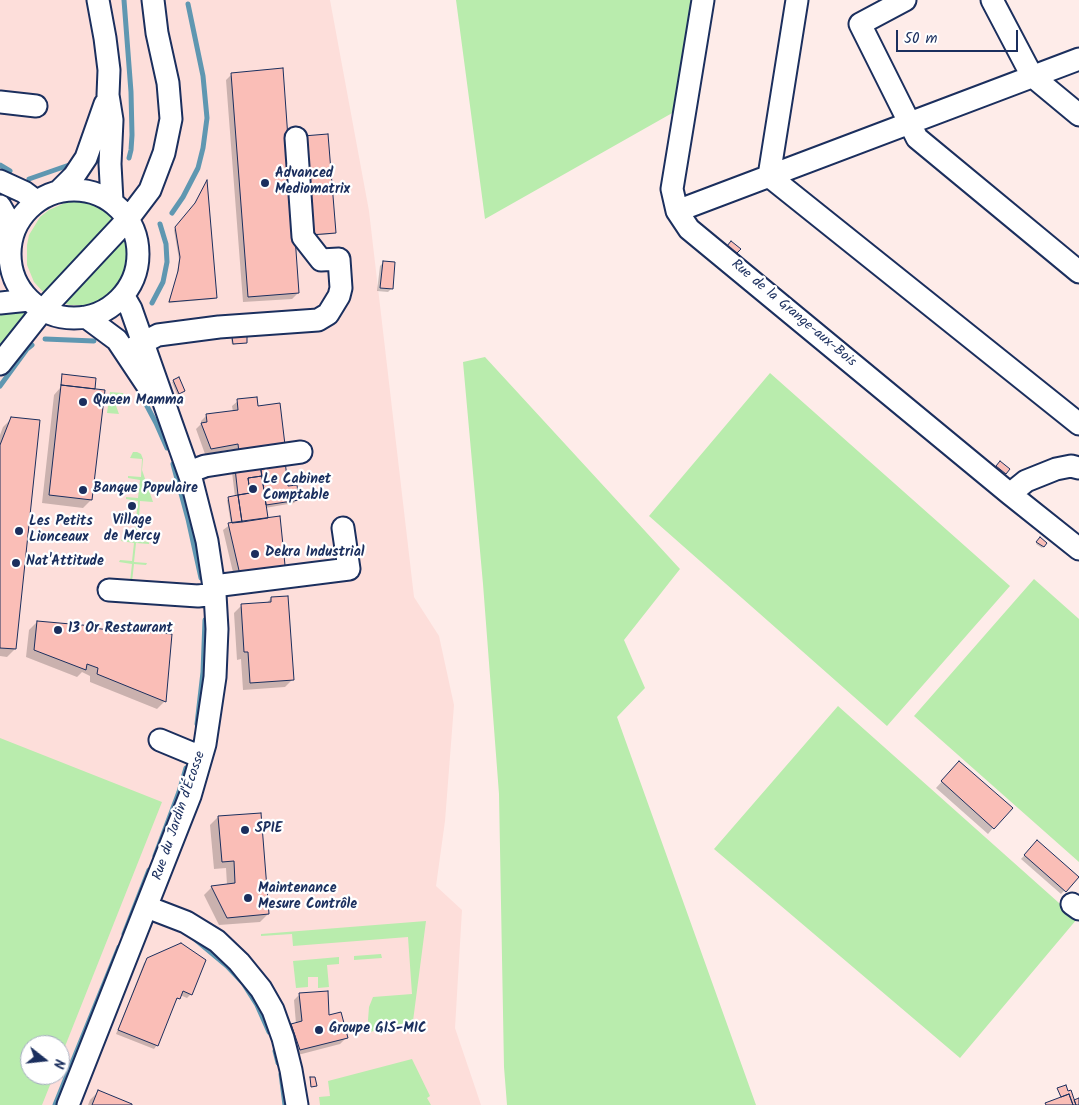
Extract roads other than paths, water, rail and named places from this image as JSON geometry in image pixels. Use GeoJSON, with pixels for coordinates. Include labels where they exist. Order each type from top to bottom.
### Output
{"type":"FeatureCollection","features":[{"type":"Feature","properties":{"kind":"street"},"geometry":{"type":"LineString","coordinates":[[98,0],[109,70],[108,95],[112,120],[110,164],[112,201]]}},
{"type":"Feature","properties":{"kind":"street"},"geometry":{"type":"LineString","coordinates":[[0,364],[36,305],[128,219],[150,190],[164,153],[170,119],[168,83],[157,33],[153,0]]}},
{"type":"Feature","properties":{"kind":"street","name":"Rue de la Grange-aux-Bois"},"geometry":{"type":"LineString","coordinates":[[703,0],[672,189],[676,211],[688,228],[1079,549]]}},
{"type":"Feature","properties":{"kind":"street"},"geometry":{"type":"LineString","coordinates":[[769,176],[797,0]]}},
{"type":"Feature","properties":{"kind":"street"},"geometry":{"type":"LineString","coordinates":[[905,0],[860,24],[917,138],[1079,272]]}},
{"type":"Feature","properties":{"kind":"street"},"geometry":{"type":"LineString","coordinates":[[992,0],[1032,76],[1079,115]]}},
{"type":"Feature","properties":{"kind":"street"},"geometry":{"type":"LineString","coordinates":[[676,211],[1079,59]]}},
{"type":"Feature","properties":{"kind":"street"},"geometry":{"type":"LineString","coordinates":[[60,190],[74,176],[86,158],[108,95]]}},
{"type":"Feature","properties":{"kind":"street"},"geometry":{"type":"LineString","coordinates":[[0,102],[36,106]]}},
{"type":"Feature","properties":{"kind":"street"},"geometry":{"type":"LineString","coordinates":[[134,347],[158,335],[219,327],[318,320],[332,310],[341,288],[339,259],[321,260],[303,237],[296,138]]}},
{"type":"Feature","properties":{"kind":"street"},"geometry":{"type":"LineString","coordinates":[[769,176],[1079,424]]}},
{"type":"Feature","properties":{"kind":"street"},"geometry":{"type":"LineString","coordinates":[[0,181],[24,192],[36,201]]}},
{"type":"Feature","properties":{"kind":"street"},"geometry":{"type":"LineString","coordinates":[[60,190],[87,190],[112,201],[128,219],[137,239],[138,258],[132,281],[123,295],[106,309],[86,317],[56,316],[36,305],[16,284],[5,267],[15,226],[24,212],[36,201],[48,194],[60,190]]}},
{"type":"Feature","properties":{"kind":"street"},"geometry":{"type":"LineString","coordinates":[[0,206],[8,220],[10,242]]}},
{"type":"Feature","properties":{"kind":"street","name":"Rue du Jardin d'Écosse"},"geometry":{"type":"LineString","coordinates":[[68,1105],[190,796],[203,751],[215,677],[217,629],[215,590],[207,542],[188,472],[173,427],[134,347],[131,309],[123,295]]}},
{"type":"Feature","properties":{"kind":"street"},"geometry":{"type":"LineString","coordinates":[[0,302],[36,305]]}},
{"type":"Feature","properties":{"kind":"street","name":"Rue du Jardin d'Écosse"},"geometry":{"type":"LineString","coordinates":[[86,317],[117,340],[134,347]]}},
{"type":"Feature","properties":{"kind":"street"},"geometry":{"type":"LineString","coordinates":[[188,472],[205,466],[301,452]]}},
{"type":"Feature","properties":{"kind":"street"},"geometry":{"type":"LineString","coordinates":[[1010,494],[1026,481],[1076,462]]}},
{"type":"Feature","properties":{"kind":"street"},"geometry":{"type":"LineString","coordinates":[[109,590],[198,596],[215,590],[349,569],[343,528]]}},
{"type":"Feature","properties":{"kind":"street"},"geometry":{"type":"LineString","coordinates":[[161,736],[169,730],[203,751]]}},
{"type":"Feature","properties":{"kind":"street"},"geometry":{"type":"LineString","coordinates":[[147,907],[186,922],[217,941],[239,962],[261,989],[273,1010],[283,1038],[297,1105]]}},
{"type":"Feature","properties":{"kind":"waterway"},"geometry":{"type":"LineString","coordinates":[[124,0],[131,92],[132,135],[129,158]]}},
{"type":"Feature","properties":{"kind":"waterway"},"geometry":{"type":"LineString","coordinates":[[172,213],[183,197],[198,168],[207,118],[203,76],[188,4]]}},
{"type":"Feature","properties":{"kind":"waterway"},"geometry":{"type":"LineString","coordinates":[[29,179],[72,164]]}},
{"type":"Feature","properties":{"kind":"waterway"},"geometry":{"type":"LineString","coordinates":[[0,165],[10,171]]}},
{"type":"Feature","properties":{"kind":"waterway"},"geometry":{"type":"LineString","coordinates":[[152,303],[163,282],[167,262],[166,244],[160,224]]}},
{"type":"Feature","properties":{"kind":"waterway"},"geometry":{"type":"LineString","coordinates":[[45,339],[94,341]]}},
{"type":"Feature","properties":{"kind":"waterway"},"geometry":{"type":"LineString","coordinates":[[0,386],[32,345]]}},
{"type":"Feature","properties":{"kind":"waterway"},"geometry":{"type":"LineString","coordinates":[[140,393],[167,448]]}},
{"type":"Feature","properties":{"kind":"waterway"},"geometry":{"type":"LineString","coordinates":[[173,464],[201,578]]}},
{"type":"Feature","properties":{"kind":"waterway"},"geometry":{"type":"LineString","coordinates":[[197,724],[203,672],[205,620]]}},
{"type":"Feature","properties":{"kind":"waterway"},"geometry":{"type":"LineString","coordinates":[[155,856],[186,768]]}},
{"type":"Feature","properties":{"kind":"waterway"},"geometry":{"type":"LineString","coordinates":[[124,934],[149,870]]}},
{"type":"Feature","properties":{"kind":"waterway"},"geometry":{"type":"LineString","coordinates":[[196,940],[227,966],[243,983],[257,1005],[269,1032]]}},
{"type":"Feature","properties":{"kind":"waterway"},"geometry":{"type":"LineString","coordinates":[[55,1105],[119,947]]}},
{"type":"Feature","properties":{"kind":"waterway"},"geometry":{"type":"LineString","coordinates":[[275,1051],[278,1063]]}},
{"type":"Feature","properties":{"kind":"waterway"},"geometry":{"type":"LineString","coordinates":[[281,1074],[285,1105]]}},
{"type":"Feature","properties":{"kind":"place","name":"Advanced Mediomatrix"},"geometry":{"type":"Point","coordinates":[265,183]}},
{"type":"Feature","properties":{"kind":"place","name":"Queen Mamma"},"geometry":{"type":"Point","coordinates":[83,402]}},
{"type":"Feature","properties":{"kind":"place","name":"Le Cabinet Comptable"},"geometry":{"type":"Point","coordinates":[253,489]}},
{"type":"Feature","properties":{"kind":"place","name":"Banque Populaire"},"geometry":{"type":"Point","coordinates":[83,490]}},
{"type":"Feature","properties":{"kind":"place","name":"Village de Mercy"},"geometry":{"type":"Point","coordinates":[132,506]}},
{"type":"Feature","properties":{"kind":"place","name":"Les Petits Lionceaux"},"geometry":{"type":"Point","coordinates":[19,531]}},
{"type":"Feature","properties":{"kind":"place","name":"Dekra Industrial"},"geometry":{"type":"Point","coordinates":[255,554]}},
{"type":"Feature","properties":{"kind":"place","name":"Nat'Attitude"},"geometry":{"type":"Point","coordinates":[16,563]}},
{"type":"Feature","properties":{"kind":"place","name":"13 Or Restaurant"},"geometry":{"type":"Point","coordinates":[58,630]}},
{"type":"Feature","properties":{"kind":"place","name":"SPIE"},"geometry":{"type":"Point","coordinates":[245,830]}},
{"type":"Feature","properties":{"kind":"place","name":"Maintenance Mesure Contrôle"},"geometry":{"type":"Point","coordinates":[248,898]}},
{"type":"Feature","properties":{"kind":"place","name":"Groupe GIS-MIC"},"geometry":{"type":"Point","coordinates":[319,1030]}}]}
